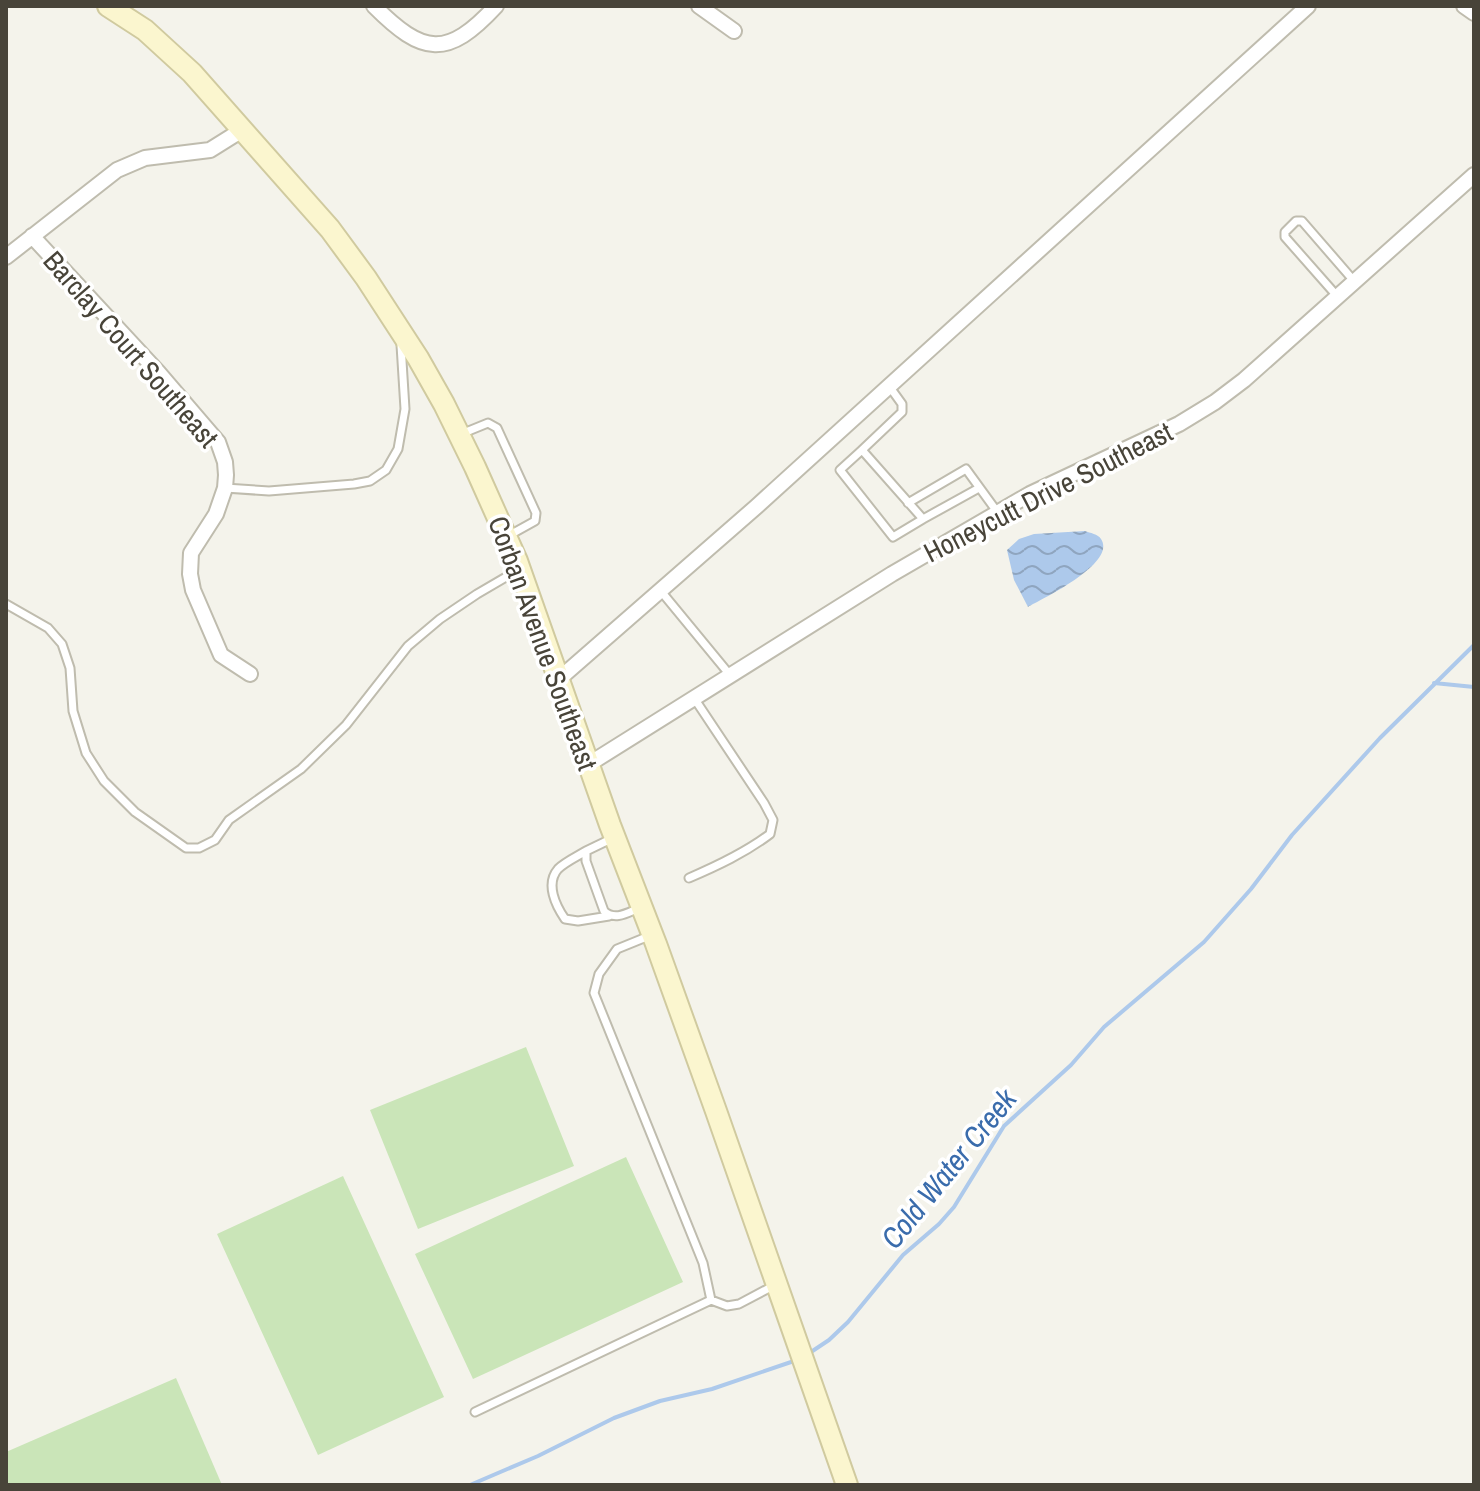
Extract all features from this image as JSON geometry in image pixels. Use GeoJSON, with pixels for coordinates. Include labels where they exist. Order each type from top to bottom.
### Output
{"type":"FeatureCollection","features":[{"type":"Feature","properties":{"kind":"main road","name":"Corban Avenue Southeast"},"geometry":{"type":"LineString","coordinates":[[108,6],[145,30],[192,73],[330,229],[401,332],[459,435],[520,569],[615,837],[653,934],[847,1485]]}},
{"type":"Feature","properties":{"kind":"street"},"geometry":{"type":"LineString","coordinates":[[374,6],[408,36],[441,45],[460,39],[496,6]]}},
{"type":"Feature","properties":{"kind":"street"},"geometry":{"type":"LineString","coordinates":[[699,6],[734,31]]}},
{"type":"Feature","properties":{"kind":"street"},"geometry":{"type":"LineString","coordinates":[[559,679],[756,507],[1308,6]]}},
{"type":"Feature","properties":{"kind":"street"},"geometry":{"type":"LineString","coordinates":[[1464,6],[1474,13]]}},
{"type":"Feature","properties":{"kind":"street"},"geometry":{"type":"LineString","coordinates":[[6,257],[117,170],[145,158],[210,150],[242,130]]}},
{"type":"Feature","properties":{"kind":"street","name":"Honeycutt Drive Southeast"},"geometry":{"type":"LineString","coordinates":[[589,764],[892,574],[1030,494],[1179,424],[1215,402],[1244,380],[1474,175]]}},
{"type":"Feature","properties":{"kind":"street","name":"Barclay Court Southeast"},"geometry":{"type":"LineString","coordinates":[[32,236],[210,431],[218,442],[225,462],[225,488]]}},
{"type":"Feature","properties":{"kind":"street"},"geometry":{"type":"LineString","coordinates":[[225,488],[216,514],[191,553],[190,574],[193,590],[221,655],[250,674]]}},
{"type":"Feature","properties":{"kind":"lane"},"geometry":{"type":"LineString","coordinates":[[1337,296],[1285,237],[1285,232],[1296,221],[1302,221],[1354,281]]}},
{"type":"Feature","properties":{"kind":"lane"},"geometry":{"type":"LineString","coordinates":[[225,488],[269,491],[354,484],[370,481],[386,470],[398,449],[405,409],[401,332]]}},
{"type":"Feature","properties":{"kind":"lane"},"geometry":{"type":"LineString","coordinates":[[889,386],[902,404],[902,412],[840,470],[893,537],[979,488]]}},
{"type":"Feature","properties":{"kind":"lane"},"geometry":{"type":"LineString","coordinates":[[459,435],[488,423],[497,428],[536,513],[535,521],[506,537]]}},
{"type":"Feature","properties":{"kind":"lane"},"geometry":{"type":"LineString","coordinates":[[862,450],[923,519]]}},
{"type":"Feature","properties":{"kind":"lane"},"geometry":{"type":"LineString","coordinates":[[908,503],[966,469],[998,513]]}},
{"type":"Feature","properties":{"kind":"lane"},"geometry":{"type":"LineString","coordinates":[[6,604],[48,628],[62,644],[70,668],[73,711],[86,753],[104,781],[135,812],[186,848],[199,848],[215,840],[229,820],[301,769],[346,725],[408,646],[440,619],[520,569]]}},
{"type":"Feature","properties":{"kind":"lane"},"geometry":{"type":"LineString","coordinates":[[660,590],[731,676]]}},
{"type":"Feature","properties":{"kind":"lane"},"geometry":{"type":"LineString","coordinates":[[689,878],[761,841],[770,834],[773,820],[694,698]]}},
{"type":"Feature","properties":{"kind":"lane"},"geometry":{"type":"LineString","coordinates":[[615,837],[559,868],[554,877],[553,894],[558,910],[565,919],[578,921],[617,917],[642,907]]}},
{"type":"Feature","properties":{"kind":"lane"},"geometry":{"type":"LineString","coordinates":[[586,851],[586,861],[604,911],[609,916]]}},
{"type":"Feature","properties":{"kind":"lane"},"geometry":{"type":"LineString","coordinates":[[653,934],[617,949],[599,974],[594,993],[703,1263],[711,1300]]}},
{"type":"Feature","properties":{"kind":"lane"},"geometry":{"type":"LineString","coordinates":[[475,1412],[711,1300],[727,1306],[739,1304],[777,1284]]}},
{"type":"Feature","properties":{"kind":"green space"},"geometry":{"type":"Polygon","coordinates":[[[526,1047],[574,1166],[418,1229],[370,1110],[526,1047]]]}},
{"type":"Feature","properties":{"kind":"green space"},"geometry":{"type":"Polygon","coordinates":[[[626,1157],[683,1282],[473,1379],[415,1254],[626,1157]]]}},
{"type":"Feature","properties":{"kind":"green space"},"geometry":{"type":"Polygon","coordinates":[[[343,1176],[444,1397],[318,1455],[217,1234],[343,1176]]]}},
{"type":"Feature","properties":{"kind":"green space"},"geometry":{"type":"Polygon","coordinates":[[[176,1378],[222,1485],[6,1485],[6,1452],[176,1378]]]}},
{"type":"Feature","properties":{"kind":"water"},"geometry":{"type":"Polygon","coordinates":[[[1085,531],[1101,539],[1103,548],[1099,558],[1076,579],[1028,607],[1014,580],[1007,550],[1019,539],[1034,534],[1085,531]]]}},
{"type":"Feature","properties":{"kind":"waterway","name":"Cold Water Creek"},"geometry":{"type":"LineString","coordinates":[[808,1354],[848,1322],[903,1255],[954,1207],[1004,1126],[1071,1065],[1104,1027],[1204,942],[1251,889],[1292,835],[1380,738],[1474,645]]}},
{"type":"Feature","properties":{"kind":"waterway"},"geometry":{"type":"LineString","coordinates":[[1434,683],[1474,687]]}},
{"type":"Feature","properties":{"kind":"waterway","name":"Cold Water Creek"},"geometry":{"type":"LineString","coordinates":[[470,1485],[614,1418],[797,1360]]}}]}
